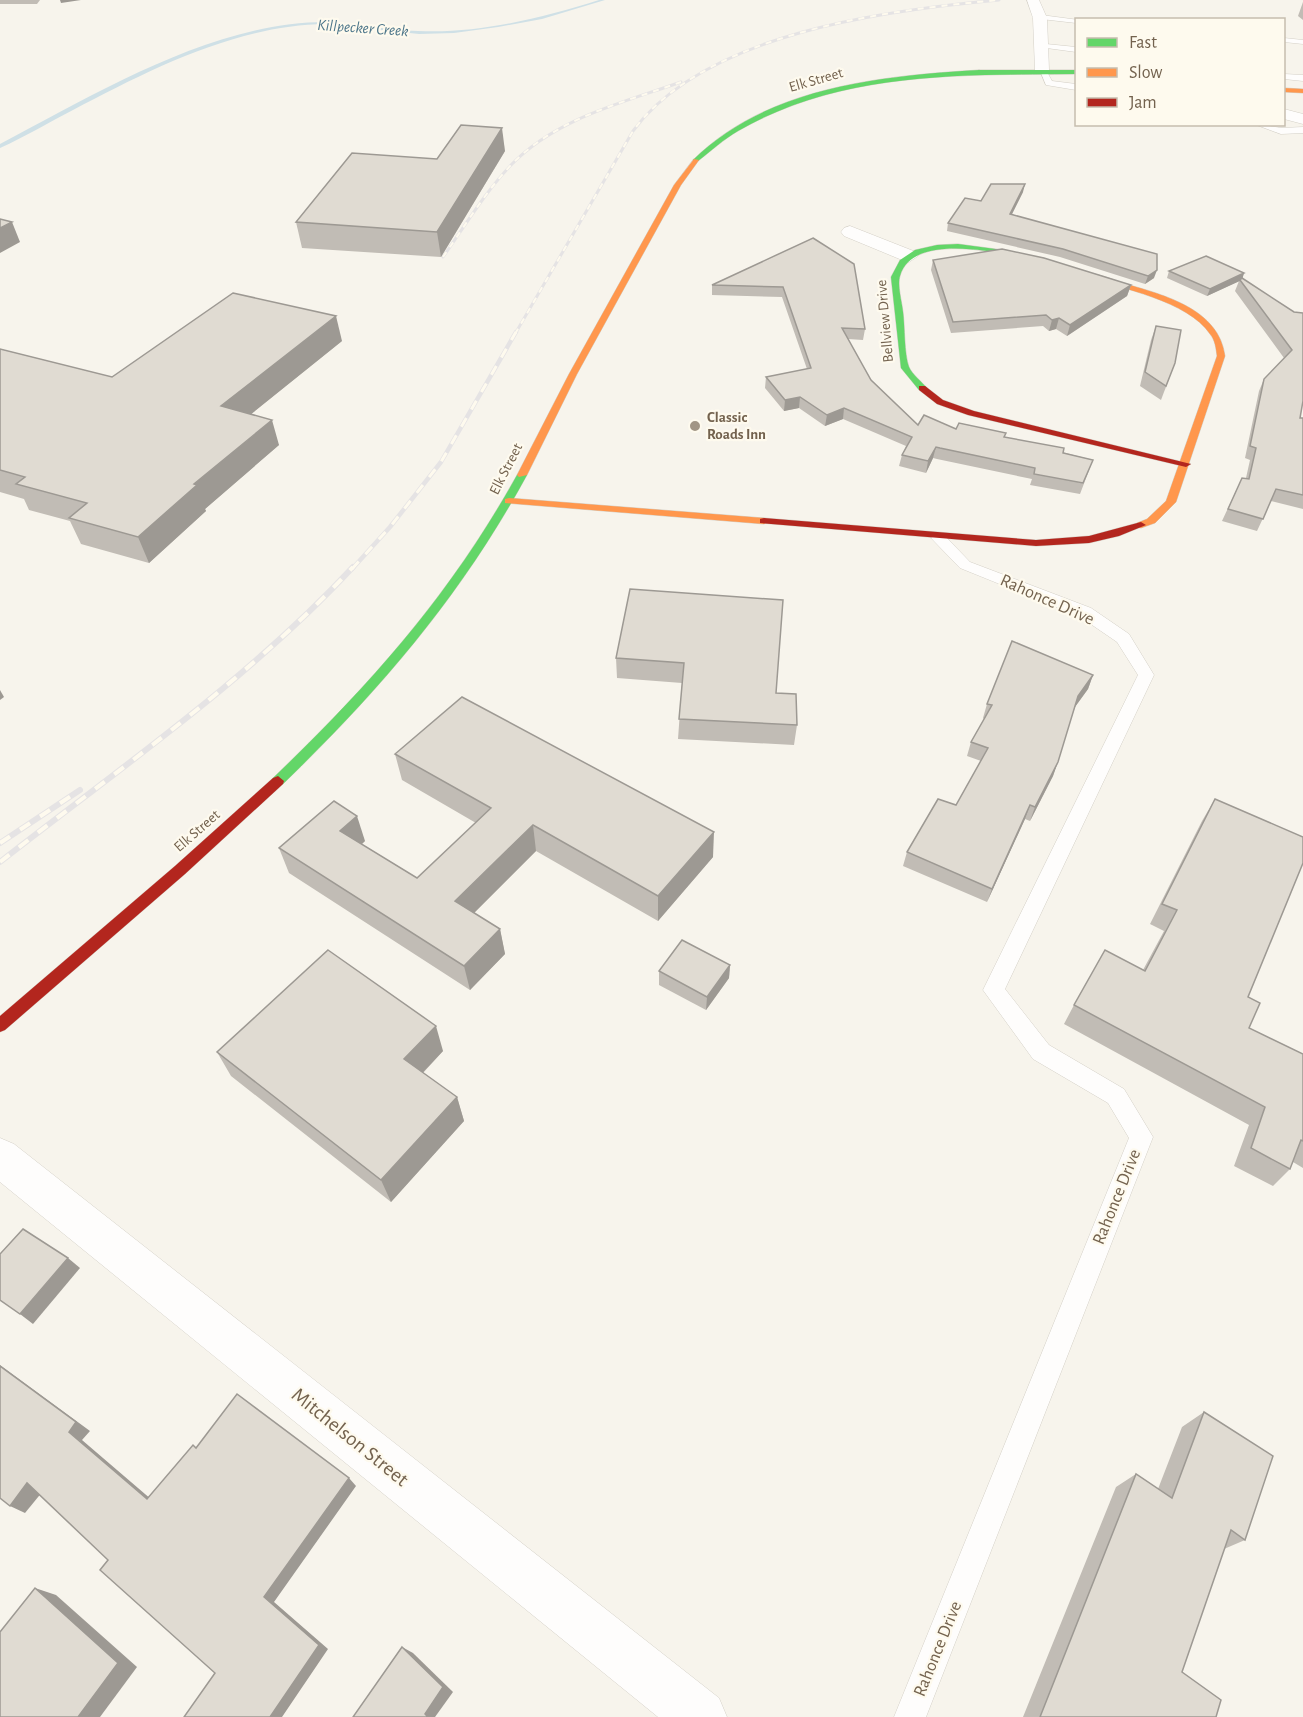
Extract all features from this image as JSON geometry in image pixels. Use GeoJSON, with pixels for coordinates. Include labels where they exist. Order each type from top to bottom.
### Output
{"type":"FeatureCollection","features":[{"type":"Feature","properties":{"kind":"main road","name":"Elk Street"},"geometry":{"type":"LineString","coordinates":[[0,1025],[263,796],[391,665],[458,582],[508,501],[578,365],[693,163],[728,134],[778,108],[846,87],[942,75],[1042,70],[1075,72]]}},
{"type":"Feature","properties":{"kind":"main road"},"geometry":{"type":"LineString","coordinates":[[909,256],[926,250],[956,247],[983,248],[1049,263]]}},
{"type":"Feature","properties":{"kind":"main road","name":"Bellview Drive"},"geometry":{"type":"LineString","coordinates":[[909,256],[899,264],[895,277],[905,368],[917,384],[940,402],[971,413],[1186,464]]}},
{"type":"Feature","properties":{"kind":"main road"},"geometry":{"type":"LineString","coordinates":[[508,501],[643,510],[1027,544],[1084,542],[1119,534],[1151,521],[1171,502],[1186,464],[1221,356],[1220,340],[1210,327],[1192,315],[1071,270]]}},
{"type":"Feature","properties":{"kind":"street"},"geometry":{"type":"LineString","coordinates":[[1033,0],[1043,26],[1038,54],[1042,70]]}},
{"type":"Feature","properties":{"kind":"street"},"geometry":{"type":"LineString","coordinates":[[1285,114],[1303,119]]}},
{"type":"Feature","properties":{"kind":"street"},"geometry":{"type":"LineString","coordinates":[[850,232],[909,256]]}},
{"type":"Feature","properties":{"kind":"street","name":"Mitchelson Street"},"geometry":{"type":"LineString","coordinates":[[5,1171],[700,1717]]}},
{"type":"Feature","properties":{"kind":"lane"},"geometry":{"type":"LineString","coordinates":[[1041,17],[1075,21]]}},
{"type":"Feature","properties":{"kind":"lane"},"geometry":{"type":"LineString","coordinates":[[1285,40],[1303,42]]}},
{"type":"Feature","properties":{"kind":"lane"},"geometry":{"type":"LineString","coordinates":[[1039,45],[1075,50]]}},
{"type":"Feature","properties":{"kind":"lane"},"geometry":{"type":"LineString","coordinates":[[1042,70],[1049,82],[1075,87]]}},
{"type":"Feature","properties":{"kind":"lane"},"geometry":{"type":"LineString","coordinates":[[1289,85],[1303,78]]}},
{"type":"Feature","properties":{"kind":"lane"},"geometry":{"type":"LineString","coordinates":[[1265,126],[1281,131],[1303,130]]}},
{"type":"Feature","properties":{"kind":"lane","name":"Rahonce Drive"},"geometry":{"type":"LineString","coordinates":[[910,1717],[1142,1137],[1116,1096],[1041,1052],[994,990],[1146,675],[1123,638],[1085,612],[965,565],[939,538]]}},
{"type":"Feature","properties":{"kind":"building"},"geometry":{"type":"Polygon","coordinates":[[[461,125],[502,128],[437,232],[296,222],[352,153],[437,159],[461,125]]]}},
{"type":"Feature","properties":{"kind":"building"},"geometry":{"type":"Polygon","coordinates":[[[991,184],[1025,184],[1010,214],[1157,254],[1157,270],[1148,276],[1063,249],[948,223],[965,198],[981,201],[991,184]]]}},
{"type":"Feature","properties":{"kind":"building"},"geometry":{"type":"Polygon","coordinates":[[[0,219],[12,222],[0,228],[0,219]]]}},
{"type":"Feature","properties":{"kind":"building"},"geometry":{"type":"Polygon","coordinates":[[[813,238],[854,264],[865,329],[842,328],[871,380],[918,425],[924,415],[956,429],[959,423],[1006,433],[1004,437],[1064,448],[1063,453],[1093,460],[1083,483],[1034,474],[1035,468],[936,447],[928,461],[902,455],[912,437],[844,408],[827,415],[800,397],[785,400],[766,377],[811,368],[783,287],[712,285],[813,238]]]}},
{"type":"Feature","properties":{"kind":"building"},"geometry":{"type":"Polygon","coordinates":[[[1002,249],[1044,258],[1131,285],[1070,325],[1059,318],[1052,320],[1046,315],[953,322],[933,260],[1002,249]]]}},
{"type":"Feature","properties":{"kind":"building"},"geometry":{"type":"Polygon","coordinates":[[[1206,256],[1244,273],[1210,289],[1169,271],[1206,256]]]}},
{"type":"Feature","properties":{"kind":"building"},"geometry":{"type":"Polygon","coordinates":[[[1242,278],[1294,312],[1303,313],[1303,401],[1300,418],[1303,418],[1303,495],[1276,489],[1263,519],[1228,509],[1242,478],[1249,479],[1256,448],[1250,446],[1264,379],[1292,350],[1240,280],[1242,278]]]}},
{"type":"Feature","properties":{"kind":"building"},"geometry":{"type":"Polygon","coordinates":[[[233,293],[336,316],[221,406],[272,420],[194,484],[197,485],[138,537],[69,518],[87,503],[16,484],[25,477],[0,470],[0,349],[112,377],[233,293]]]}},
{"type":"Feature","properties":{"kind":"building"},"geometry":{"type":"Polygon","coordinates":[[[1156,326],[1181,330],[1175,363],[1166,386],[1145,372],[1156,326]]]}},
{"type":"Feature","properties":{"kind":"building"},"geometry":{"type":"Polygon","coordinates":[[[630,589],[783,600],[776,693],[796,694],[797,725],[679,719],[684,663],[616,658],[630,589]]]}},
{"type":"Feature","properties":{"kind":"building"},"geometry":{"type":"Polygon","coordinates":[[[1012,641],[1093,675],[1078,696],[1058,762],[1035,807],[1030,805],[992,889],[907,852],[938,799],[956,805],[988,748],[971,742],[992,705],[987,704],[1012,641]]]}},
{"type":"Feature","properties":{"kind":"building"},"geometry":{"type":"Polygon","coordinates":[[[462,697],[714,832],[658,896],[533,825],[455,901],[500,929],[464,966],[279,848],[334,801],[357,816],[340,831],[417,878],[491,808],[395,754],[462,697]]]}},
{"type":"Feature","properties":{"kind":"building"},"geometry":{"type":"Polygon","coordinates":[[[1215,799],[1303,837],[1303,863],[1248,997],[1260,1003],[1249,1028],[1303,1054],[1303,1141],[1301,1140],[1290,1169],[1251,1148],[1265,1107],[1074,1005],[1105,950],[1145,971],[1177,910],[1162,904],[1215,799]]]}},
{"type":"Feature","properties":{"kind":"building"},"geometry":{"type":"Polygon","coordinates":[[[682,940],[730,965],[707,997],[659,971],[682,940]]]}},
{"type":"Feature","properties":{"kind":"building"},"geometry":{"type":"Polygon","coordinates":[[[328,950],[436,1026],[404,1059],[457,1097],[381,1180],[217,1052],[328,950]]]}},
{"type":"Feature","properties":{"kind":"building"},"geometry":{"type":"Polygon","coordinates":[[[23,1229],[68,1258],[20,1314],[0,1300],[0,1254],[23,1229]]]}},
{"type":"Feature","properties":{"kind":"building"},"geometry":{"type":"Polygon","coordinates":[[[0,1366],[76,1422],[69,1432],[147,1499],[193,1445],[196,1448],[237,1394],[349,1478],[264,1597],[319,1645],[270,1717],[184,1717],[215,1673],[100,1570],[108,1560],[27,1483],[10,1506],[0,1498],[0,1366]]]}},
{"type":"Feature","properties":{"kind":"building"},"geometry":{"type":"Polygon","coordinates":[[[1204,1412],[1273,1456],[1245,1540],[1231,1530],[1182,1672],[1221,1700],[1216,1717],[1040,1717],[1136,1474],[1172,1498],[1204,1412]]]}},
{"type":"Feature","properties":{"kind":"building"},"geometry":{"type":"Polygon","coordinates":[[[35,1588],[118,1663],[78,1717],[0,1717],[0,1632],[35,1588]]]}},
{"type":"Feature","properties":{"kind":"building"},"geometry":{"type":"Polygon","coordinates":[[[402,1647],[443,1687],[425,1714],[428,1717],[353,1717],[402,1647]]]}},
{"type":"Feature","properties":{"kind":"waterway","name":"Killpecker Creek"},"geometry":{"type":"LineString","coordinates":[[0,146],[111,88],[192,52],[232,38],[272,28],[326,23],[403,32],[454,32],[520,22],[603,0]]}},
{"type":"Feature","properties":{"kind":"railway"},"geometry":{"type":"LineString","coordinates":[[515,334],[633,131],[665,98],[705,71],[751,49],[801,32],[905,11],[999,0]]}},
{"type":"Feature","properties":{"kind":"railway"},"geometry":{"type":"LineString","coordinates":[[443,257],[493,186],[530,148],[570,123],[613,105],[681,82]]}},
{"type":"Feature","properties":{"kind":"railway"},"geometry":{"type":"LineString","coordinates":[[352,569],[390,527],[441,462],[516,332]]}},
{"type":"Feature","properties":{"kind":"railway"},"geometry":{"type":"LineString","coordinates":[[0,862],[227,685],[313,608],[353,567]]}},
{"type":"Feature","properties":{"kind":"railway"},"geometry":{"type":"LineString","coordinates":[[0,843],[80,790]]}},
{"type":"Feature","properties":{"kind":"traffic: fast"},"geometry":{"type":"LineString","coordinates":[[696,160],[734,131],[777,108],[825,92],[875,81],[927,75],[979,72],[1075,72]]}},
{"type":"Feature","properties":{"kind":"traffic: fast"},"geometry":{"type":"LineString","coordinates":[[922,388],[905,368],[895,277],[903,262],[918,252],[937,247],[958,246],[981,248],[1039,260]]}},
{"type":"Feature","properties":{"kind":"traffic: fast"},"geometry":{"type":"LineString","coordinates":[[278,781],[348,712],[414,638],[472,560],[522,475]]}},
{"type":"Feature","properties":{"kind":"traffic: slow"},"geometry":{"type":"LineString","coordinates":[[1285,90],[1303,91]]}},
{"type":"Feature","properties":{"kind":"traffic: slow"},"geometry":{"type":"LineString","coordinates":[[522,475],[573,374],[678,185],[696,160]]}},
{"type":"Feature","properties":{"kind":"traffic: slow"},"geometry":{"type":"LineString","coordinates":[[1088,275],[1154,296],[1188,311],[1212,330],[1219,345],[1221,356],[1171,502],[1151,521],[1141,525]]}},
{"type":"Feature","properties":{"kind":"traffic: slow"},"geometry":{"type":"LineString","coordinates":[[509,501],[764,521]]}},
{"type":"Feature","properties":{"kind":"traffic: jam"},"geometry":{"type":"LineString","coordinates":[[922,388],[940,402],[971,413],[1186,464]]}},
{"type":"Feature","properties":{"kind":"traffic: jam"},"geometry":{"type":"LineString","coordinates":[[764,521],[1036,543],[1089,539],[1115,534],[1141,525]]}},
{"type":"Feature","properties":{"kind":"traffic: jam"},"geometry":{"type":"LineString","coordinates":[[0,1025],[180,870],[278,781]]}},
{"type":"Feature","properties":{"kind":"place","name":"Classic Roads Inn"},"geometry":{"type":"Point","coordinates":[695,426]}}]}
